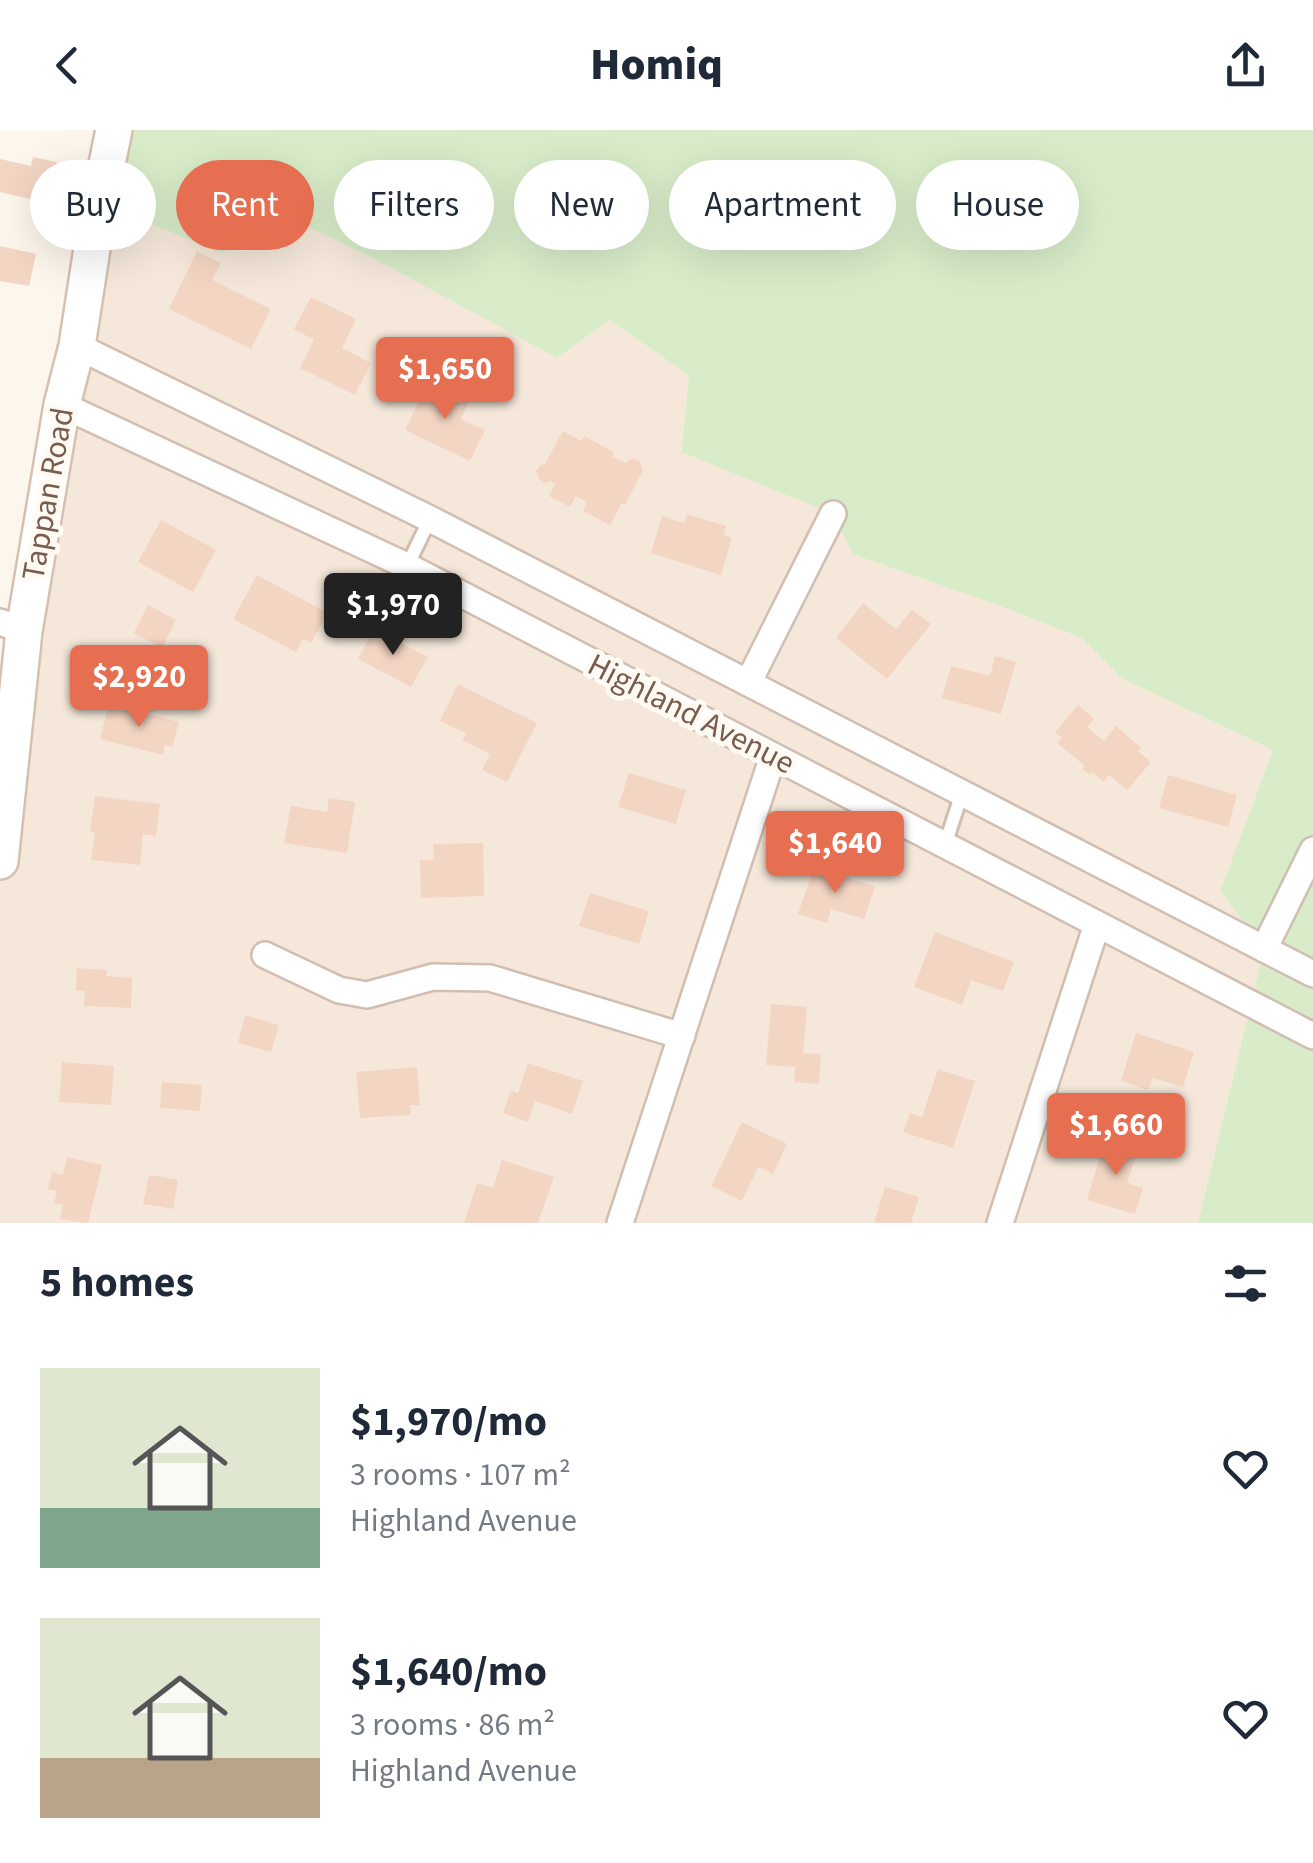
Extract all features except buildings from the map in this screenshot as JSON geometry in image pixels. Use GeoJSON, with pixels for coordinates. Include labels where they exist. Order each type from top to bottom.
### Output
{"type":"FeatureCollection","features":[{"type":"Feature","properties":{"kind":"street","name":"Tappan Road"},"geometry":{"type":"LineString","coordinates":[[1,845],[12,627],[77,346],[114,130]]}},
{"type":"Feature","properties":{"kind":"street","name":"Highland Avenue"},"geometry":{"type":"LineString","coordinates":[[77,346],[430,519],[1313,974]]}},
{"type":"Feature","properties":{"kind":"street","name":"Highland Avenue"},"geometry":{"type":"LineString","coordinates":[[62,406],[407,566],[1313,1036]]}},
{"type":"Feature","properties":{"kind":"street"},"geometry":{"type":"LineString","coordinates":[[748,683],[833,514]]}},
{"type":"Feature","properties":{"kind":"street"},"geometry":{"type":"LineString","coordinates":[[620,1223],[773,756]]}},
{"type":"Feature","properties":{"kind":"street"},"geometry":{"type":"LineString","coordinates":[[1264,949],[1313,850]]}},
{"type":"Feature","properties":{"kind":"street"},"geometry":{"type":"LineString","coordinates":[[1000,1223],[1097,924]]}},
{"type":"Feature","properties":{"kind":"street"},"geometry":{"type":"LineString","coordinates":[[265,955],[339,990],[367,995],[433,977],[490,978],[682,1036]]}},
{"type":"Feature","properties":{"kind":"lane"},"geometry":{"type":"LineString","coordinates":[[407,566],[430,519]]}},
{"type":"Feature","properties":{"kind":"lane"},"geometry":{"type":"LineString","coordinates":[[946,846],[962,793]]}},
{"type":"Feature","properties":{"kind":"shaded area"},"geometry":{"type":"Polygon","coordinates":[[[156,205],[176,206],[176,250],[314,250],[314,229],[334,239],[334,250],[357,250],[377,260],[609,320],[689,375],[833,514],[995,604],[1082,638],[1123,679],[1273,750],[1220,891],[1264,949],[1198,1223],[0,1223],[0,861],[92,250],[156,250],[156,205]]]}},
{"type":"Feature","properties":{"kind":"green space"},"geometry":{"type":"Polygon","coordinates":[[[114,130],[1313,130],[1313,1223],[1198,1223],[1264,949],[1220,891],[1273,750],[1123,679],[1082,638],[853,554],[833,514],[682,452],[689,375],[609,320],[557,358],[356,250],[494,250],[494,160],[334,160],[334,239],[314,230],[314,160],[176,160],[176,234],[156,226],[156,160],[108,160],[114,130]]]}}]}
